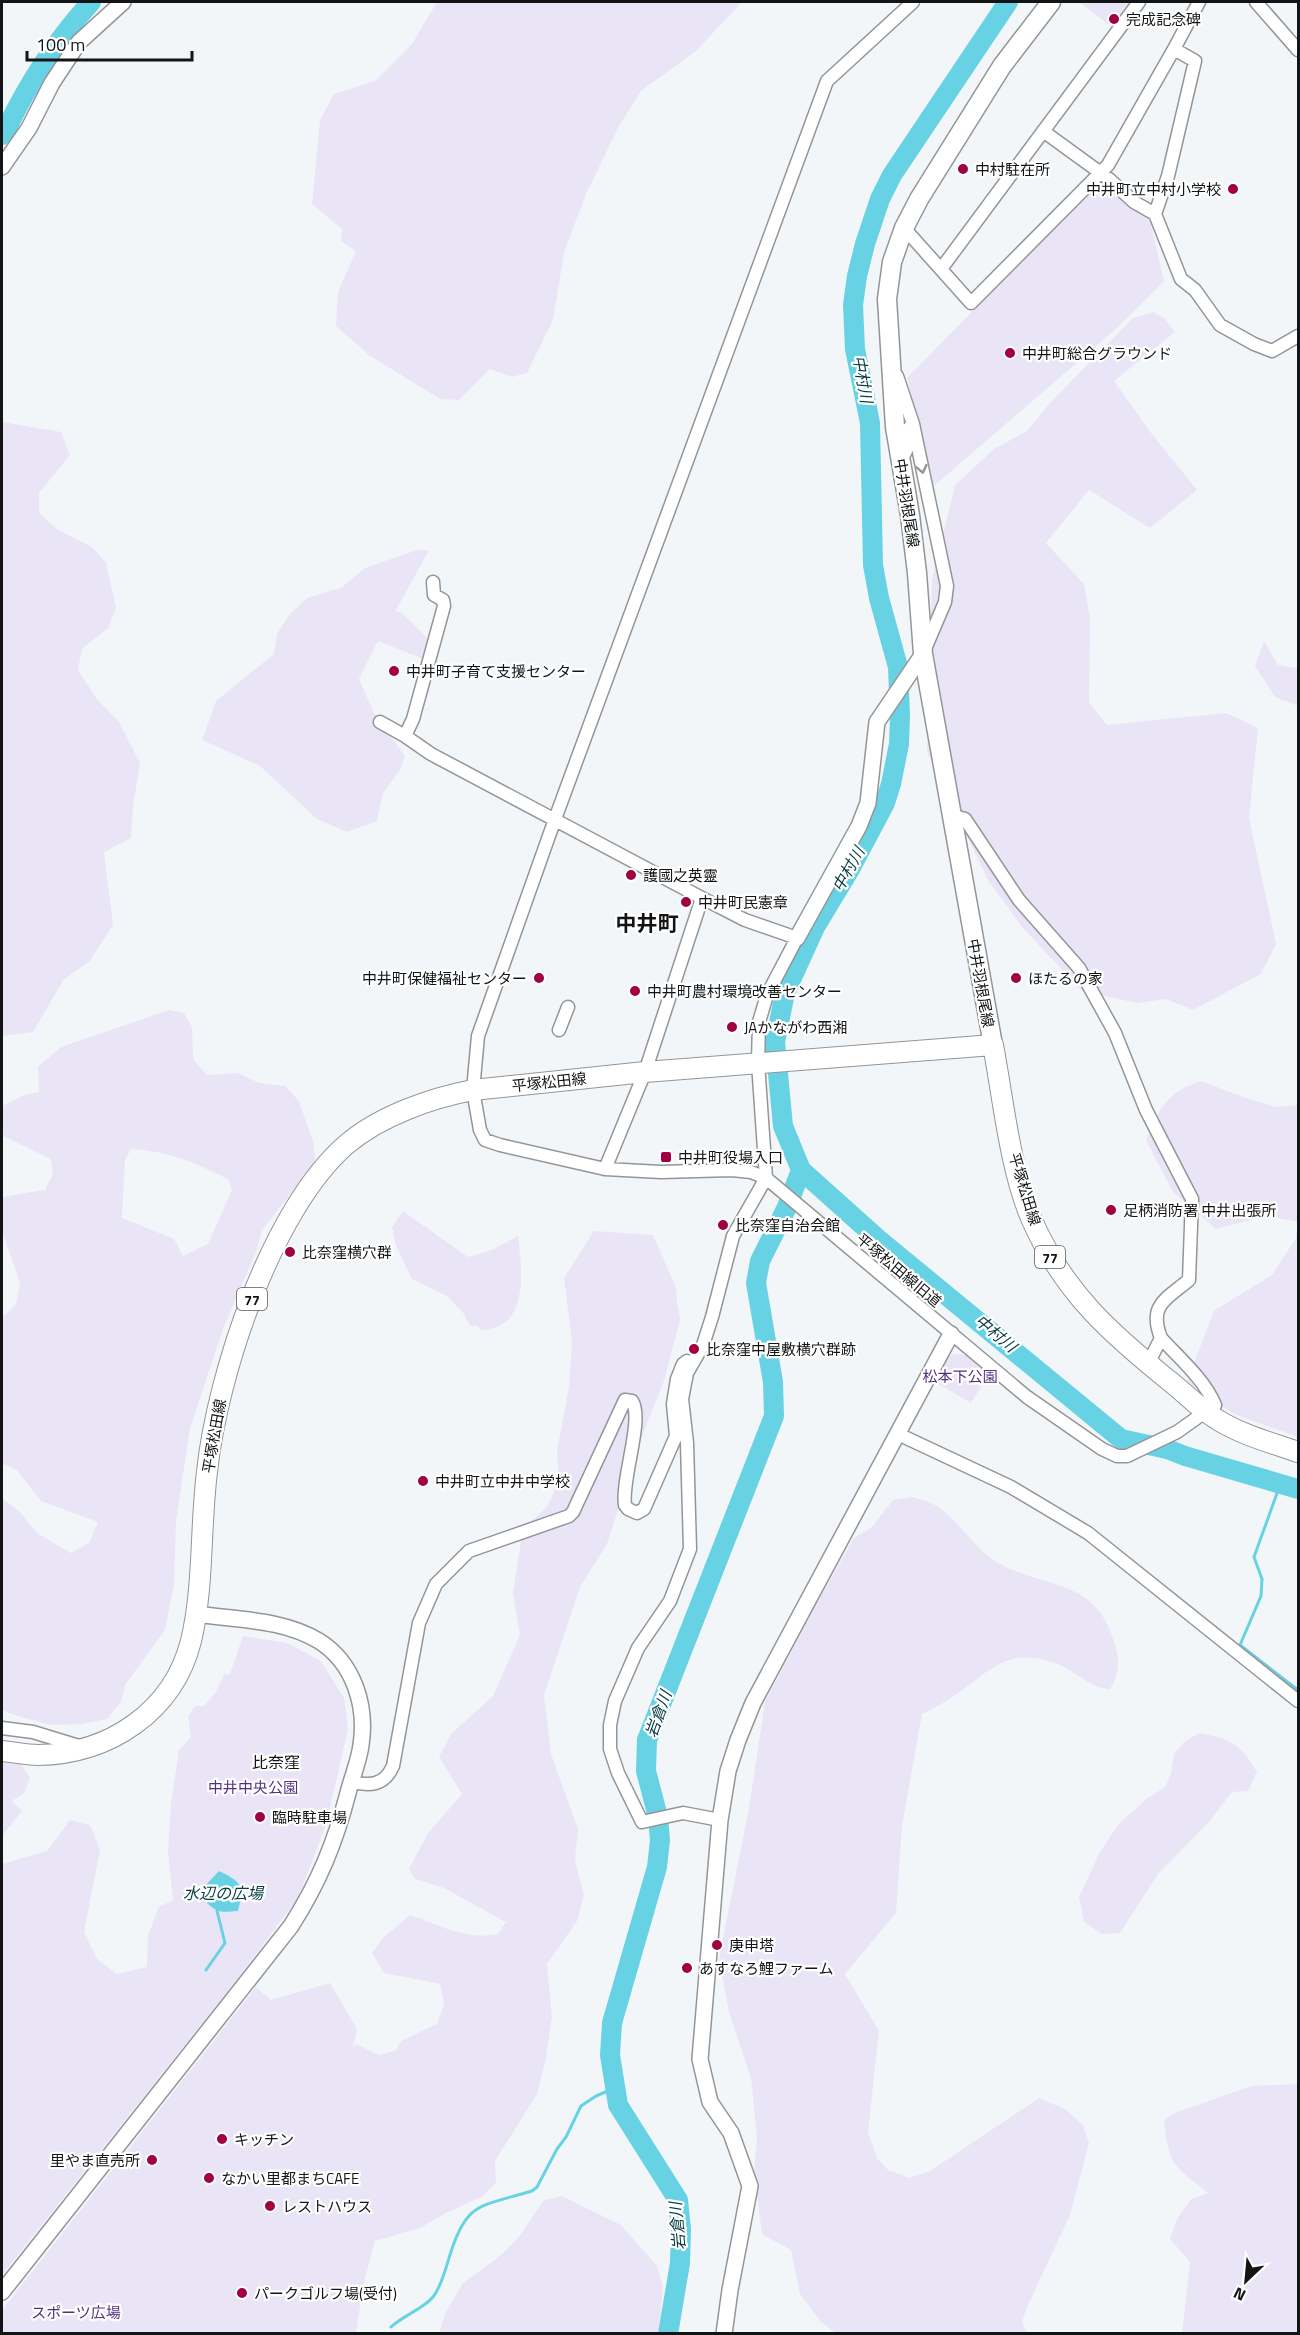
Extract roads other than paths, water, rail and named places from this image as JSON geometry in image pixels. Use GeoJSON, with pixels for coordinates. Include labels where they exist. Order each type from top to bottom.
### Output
{"type":"FeatureCollection","features":[{"type":"Feature","properties":{"kind":"main road","name":"中井羽根尾線"},"geometry":{"type":"LineString","coordinates":[[993,1044],[951,815],[917,661],[916,562],[895,427],[887,299],[892,261],[904,228],[919,200],[1002,66],[1051,2]]}},
{"type":"Feature","properties":{"kind":"main road","name":"平塚松田線"},"geometry":{"type":"LineString","coordinates":[[2,1751],[36,1755],[59,1754],[102,1744],[133,1726],[159,1702],[178,1675],[190,1642],[196,1614],[207,1472],[214,1422],[245,1316],[288,1221],[325,1167],[356,1138],[374,1126],[445,1095],[472,1090],[645,1072],[993,1044],[1018,1175],[1035,1227],[1050,1257],[1072,1290],[1103,1325],[1218,1420],[1299,1452]]}},
{"type":"Feature","properties":{"kind":"street"},"geometry":{"type":"LineString","coordinates":[[2,167],[29,128],[67,58],[79,42],[123,2]]}},
{"type":"Feature","properties":{"kind":"street"},"geometry":{"type":"LineString","coordinates":[[472,1090],[478,1036],[555,819],[827,81],[913,2]]}},
{"type":"Feature","properties":{"kind":"street"},"geometry":{"type":"LineString","coordinates":[[941,269],[1139,2]]}},
{"type":"Feature","properties":{"kind":"street"},"geometry":{"type":"LineString","coordinates":[[904,228],[971,303],[1101,173],[1199,2]]}},
{"type":"Feature","properties":{"kind":"street"},"geometry":{"type":"LineString","coordinates":[[1256,2],[1299,50]]}},
{"type":"Feature","properties":{"kind":"street"},"geometry":{"type":"LineString","coordinates":[[1155,214],[1168,176],[1195,61],[1174,49]]}},
{"type":"Feature","properties":{"kind":"street"},"geometry":{"type":"LineString","coordinates":[[1043,130],[1101,173],[1134,202],[1155,214],[1181,279],[1195,290],[1220,325],[1272,351],[1299,336]]}},
{"type":"Feature","properties":{"kind":"street"},"geometry":{"type":"LineString","coordinates":[[720,1820],[683,1813],[642,1822],[618,1773],[610,1749],[610,1725],[615,1701],[638,1648],[670,1601],[690,1549],[687,1443],[682,1399],[687,1373],[694,1363],[709,1326],[733,1236],[766,1178],[759,1022],[767,995],[859,826],[867,803],[877,722],[917,661],[945,602],[947,586],[913,424],[889,352]]}},
{"type":"Feature","properties":{"kind":"street"},"geometry":{"type":"LineString","coordinates":[[900,459],[906,454],[907,430],[913,424]]}},
{"type":"Feature","properties":{"kind":"street"},"geometry":{"type":"LineString","coordinates":[[405,736],[413,719],[444,606],[443,600],[434,595],[433,582]]}},
{"type":"Feature","properties":{"kind":"street"},"geometry":{"type":"LineString","coordinates":[[380,722],[431,754],[702,898],[745,920],[796,939]]}},
{"type":"Feature","properties":{"kind":"street"},"geometry":{"type":"LineString","coordinates":[[951,815],[965,819],[1019,900],[1079,968],[1115,1033],[1146,1110],[1192,1199],[1189,1280],[1160,1305],[1155,1322],[1161,1338],[1210,1394],[1215,1405],[1206,1411]]}},
{"type":"Feature","properties":{"kind":"street"},"geometry":{"type":"LineString","coordinates":[[605,1168],[645,1072],[702,898]]}},
{"type":"Feature","properties":{"kind":"street"},"geometry":{"type":"LineString","coordinates":[[559,1030],[568,1007]]}},
{"type":"Feature","properties":{"kind":"street","name":"平塚松田線旧道"},"geometry":{"type":"LineString","coordinates":[[472,1090],[480,1130],[485,1140],[500,1145],[605,1168],[661,1172],[732,1170],[766,1178],[1027,1397],[1102,1449],[1121,1457],[1171,1435],[1206,1411]]}},
{"type":"Feature","properties":{"kind":"street"},"geometry":{"type":"LineString","coordinates":[[724,2334],[750,2186],[731,2133],[710,2102],[700,2060],[720,1820],[728,1771],[753,1703],[951,1334]]}},
{"type":"Feature","properties":{"kind":"street"},"geometry":{"type":"LineString","coordinates":[[1148,1364],[1161,1338]]}},
{"type":"Feature","properties":{"kind":"street"},"geometry":{"type":"LineString","coordinates":[[351,1782],[366,1785],[382,1781],[393,1766],[419,1623],[436,1584],[469,1551],[569,1516],[573,1512],[625,1400],[635,1404],[636,1409],[624,1499],[628,1509],[632,1512],[641,1512],[648,1503],[676,1436],[673,1404],[677,1379],[687,1360],[694,1363]]}},
{"type":"Feature","properties":{"kind":"street"},"geometry":{"type":"LineString","coordinates":[[898,1434],[1011,1487],[1088,1533],[1299,1701]]}},
{"type":"Feature","properties":{"kind":"street"},"geometry":{"type":"LineString","coordinates":[[2,2292],[291,1926],[309,1898],[325,1866],[339,1828],[361,1745],[363,1719],[360,1698],[352,1678],[338,1658],[321,1642],[294,1628],[196,1614]]}},
{"type":"Feature","properties":{"kind":"street"},"geometry":{"type":"LineString","coordinates":[[2,1728],[33,1732],[86,1748]]}},
{"type":"Feature","properties":{"kind":"water","name":"水辺の広場"},"geometry":{"type":"Polygon","coordinates":[[[219,1871],[233,1878],[240,1886],[238,1911],[220,1911],[205,1901],[205,1886],[219,1871]]]}},
{"type":"Feature","properties":{"kind":"waterway"},"geometry":{"type":"LineString","coordinates":[[2,135],[44,63],[91,2]]}},
{"type":"Feature","properties":{"kind":"waterway","name":"中村川"},"geometry":{"type":"LineString","coordinates":[[1008,2],[892,175],[880,199],[857,276],[853,305],[855,349],[870,423],[873,565],[879,598],[898,667],[899,744],[885,803],[850,869],[815,927],[785,993],[775,1042],[783,1126],[801,1170],[878,1239],[1121,1439],[1167,1449],[1298,1489]]}},
{"type":"Feature","properties":{"kind":"waterway","name":"岩倉川"},"geometry":{"type":"LineString","coordinates":[[668,2334],[680,2263],[681,2229],[678,2200],[618,2105],[610,2055],[612,2023],[657,1867],[660,1840],[658,1817],[646,1771],[647,1740],[774,1416],[773,1382],[756,1283],[760,1261],[787,1207],[801,1170]]}},
{"type":"Feature","properties":{"kind":"waterway"},"geometry":{"type":"LineString","coordinates":[[1280,1485],[1254,1557],[1262,1579],[1261,1596],[1240,1645],[1298,1690]]}},
{"type":"Feature","properties":{"kind":"waterway"},"geometry":{"type":"LineString","coordinates":[[206,1970],[225,1943],[217,1911]]}},
{"type":"Feature","properties":{"kind":"waterway"},"geometry":{"type":"LineString","coordinates":[[391,2327],[424,2305],[436,2293],[443,2279],[455,2239],[469,2216],[487,2204],[532,2191],[537,2187],[581,2106],[596,2096],[615,2088]]}},
{"type":"Feature","properties":{"kind":"place","name":"完成記念碑"},"geometry":{"type":"Point","coordinates":[1114,19]}},
{"type":"Feature","properties":{"kind":"place","name":"中村駐在所"},"geometry":{"type":"Point","coordinates":[963,169]}},
{"type":"Feature","properties":{"kind":"place","name":"中井町立中村小学校"},"geometry":{"type":"Point","coordinates":[1233,189]}},
{"type":"Feature","properties":{"kind":"place","name":"中井町総合グラウンド"},"geometry":{"type":"Point","coordinates":[1010,353]}},
{"type":"Feature","properties":{"kind":"place","name":"中井町子育て支援センター"},"geometry":{"type":"Point","coordinates":[394,671]}},
{"type":"Feature","properties":{"kind":"place","name":"護國之英靈"},"geometry":{"type":"Point","coordinates":[631,875]}},
{"type":"Feature","properties":{"kind":"place","name":"中井町民憲章"},"geometry":{"type":"Point","coordinates":[686,902]}},
{"type":"Feature","properties":{"kind":"place","name":"中井町保健福祉センター"},"geometry":{"type":"Point","coordinates":[539,978]}},
{"type":"Feature","properties":{"kind":"place","name":"ほたるの家"},"geometry":{"type":"Point","coordinates":[1016,978]}},
{"type":"Feature","properties":{"kind":"place","name":"中井町農村環境改善センター"},"geometry":{"type":"Point","coordinates":[635,991]}},
{"type":"Feature","properties":{"kind":"place","name":"JAかながわ西湘"},"geometry":{"type":"Point","coordinates":[732,1027]}},
{"type":"Feature","properties":{"kind":"place","name":"中井町役場入口"},"geometry":{"type":"Point","coordinates":[666,1157]}},
{"type":"Feature","properties":{"kind":"place","name":"足柄消防署 中井出張所"},"geometry":{"type":"Point","coordinates":[1111,1210]}},
{"type":"Feature","properties":{"kind":"place","name":"比奈窪自治会館"},"geometry":{"type":"Point","coordinates":[723,1225]}},
{"type":"Feature","properties":{"kind":"place","name":"比奈窪横穴群"},"geometry":{"type":"Point","coordinates":[290,1252]}},
{"type":"Feature","properties":{"kind":"place","name":"比奈窪中屋敷横穴群跡"},"geometry":{"type":"Point","coordinates":[694,1349]}},
{"type":"Feature","properties":{"kind":"place","name":"中井町立中井中学校"},"geometry":{"type":"Point","coordinates":[423,1481]}},
{"type":"Feature","properties":{"kind":"place","name":"臨時駐車場"},"geometry":{"type":"Point","coordinates":[260,1817]}},
{"type":"Feature","properties":{"kind":"place","name":"庚申塔"},"geometry":{"type":"Point","coordinates":[717,1945]}},
{"type":"Feature","properties":{"kind":"place","name":"あすなろ鯉ファーム"},"geometry":{"type":"Point","coordinates":[687,1968]}},
{"type":"Feature","properties":{"kind":"place","name":"キッチン"},"geometry":{"type":"Point","coordinates":[222,2139]}},
{"type":"Feature","properties":{"kind":"place","name":"里やま直売所"},"geometry":{"type":"Point","coordinates":[152,2160]}},
{"type":"Feature","properties":{"kind":"place","name":"なかい里都まちCAFE"},"geometry":{"type":"Point","coordinates":[209,2178]}},
{"type":"Feature","properties":{"kind":"place","name":"レストハウス"},"geometry":{"type":"Point","coordinates":[270,2206]}},
{"type":"Feature","properties":{"kind":"place","name":"パークゴルフ場(受付)"},"geometry":{"type":"Point","coordinates":[242,2293]}},
{"type":"Feature","properties":{"kind":"district","name":"中井町"},"geometry":{"type":"Point","coordinates":[647,923]}},
{"type":"Feature","properties":{"kind":"district","name":"比奈窪"},"geometry":{"type":"Point","coordinates":[276,1762]}},
{"type":"Feature","properties":{"kind":"park label","name":"松本下公園"},"geometry":{"type":"Point","coordinates":[960,1376]}},
{"type":"Feature","properties":{"kind":"park label","name":"中井中央公園"},"geometry":{"type":"Point","coordinates":[253,1787]}},
{"type":"Feature","properties":{"kind":"park label","name":"スポーツ広場"},"geometry":{"type":"Point","coordinates":[76,2312]}}]}
